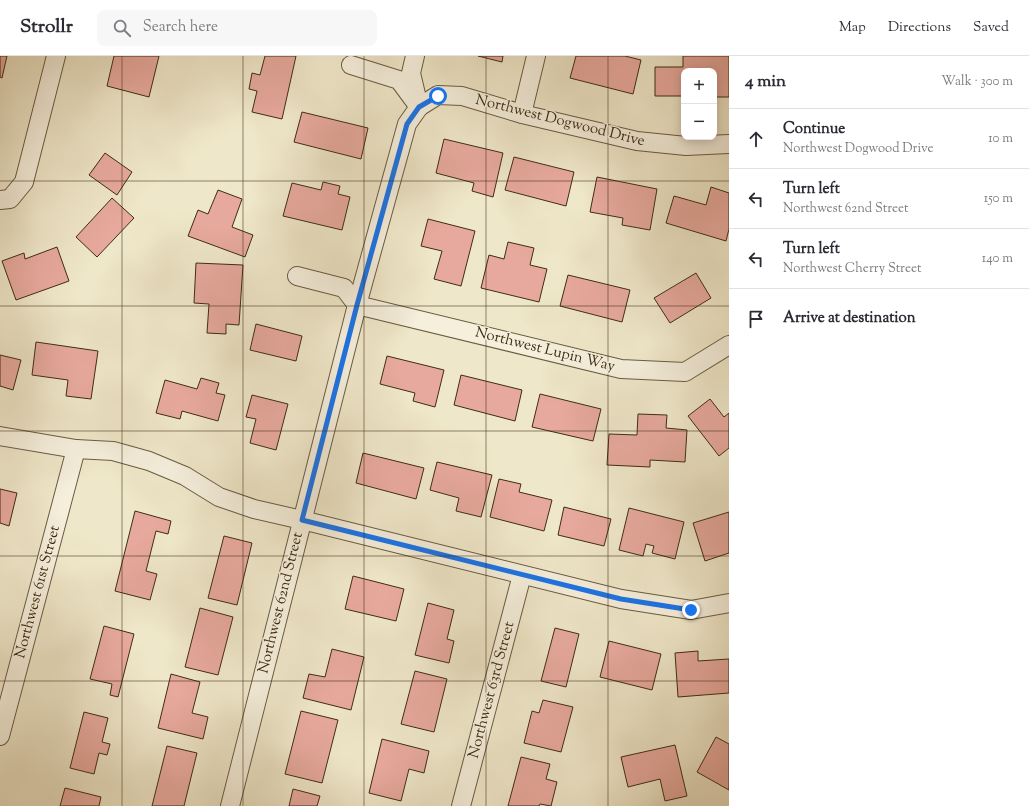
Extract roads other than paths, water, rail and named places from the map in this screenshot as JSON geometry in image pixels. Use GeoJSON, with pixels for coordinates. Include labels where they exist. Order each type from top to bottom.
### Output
{"type":"FeatureCollection","features":[{"type":"Feature","properties":{"kind":"street"},"geometry":{"type":"LineString","coordinates":[[5,200],[24,182],[56,56]]}},
{"type":"Feature","properties":{"kind":"street"},"geometry":{"type":"LineString","coordinates":[[415,56],[411,73],[419,107]]}},
{"type":"Feature","properties":{"kind":"street"},"geometry":{"type":"LineString","coordinates":[[522,114],[536,56]]}},
{"type":"Feature","properties":{"kind":"street"},"geometry":{"type":"LineString","coordinates":[[351,64],[399,80],[419,107]]}},
{"type":"Feature","properties":{"kind":"street","name":"Northwest Dogwood Drive"},"geometry":{"type":"LineString","coordinates":[[419,107],[438,96],[462,96],[522,114],[637,141],[686,146],[729,144]]}},
{"type":"Feature","properties":{"kind":"street","name":"Northwest 62nd Street"},"geometry":{"type":"LineString","coordinates":[[230,806],[357,305],[407,124],[419,107]]}},
{"type":"Feature","properties":{"kind":"street"},"geometry":{"type":"LineString","coordinates":[[297,276],[344,288],[357,305]]}},
{"type":"Feature","properties":{"kind":"street","name":"Northwest Lupin Way"},"geometry":{"type":"LineString","coordinates":[[357,305],[621,369],[685,372],[729,345]]}},
{"type":"Feature","properties":{"kind":"street"},"geometry":{"type":"LineString","coordinates":[[0,436],[76,449],[113,452],[149,461],[185,476],[219,498],[254,509],[621,599],[691,610],[729,603]]}},
{"type":"Feature","properties":{"kind":"street","name":"Northwest 61st Street"},"geometry":{"type":"LineString","coordinates":[[0,736],[76,449]]}},
{"type":"Feature","properties":{"kind":"street","name":"Northwest 63rd Street"},"geometry":{"type":"LineString","coordinates":[[461,806],[522,575]]}}]}
